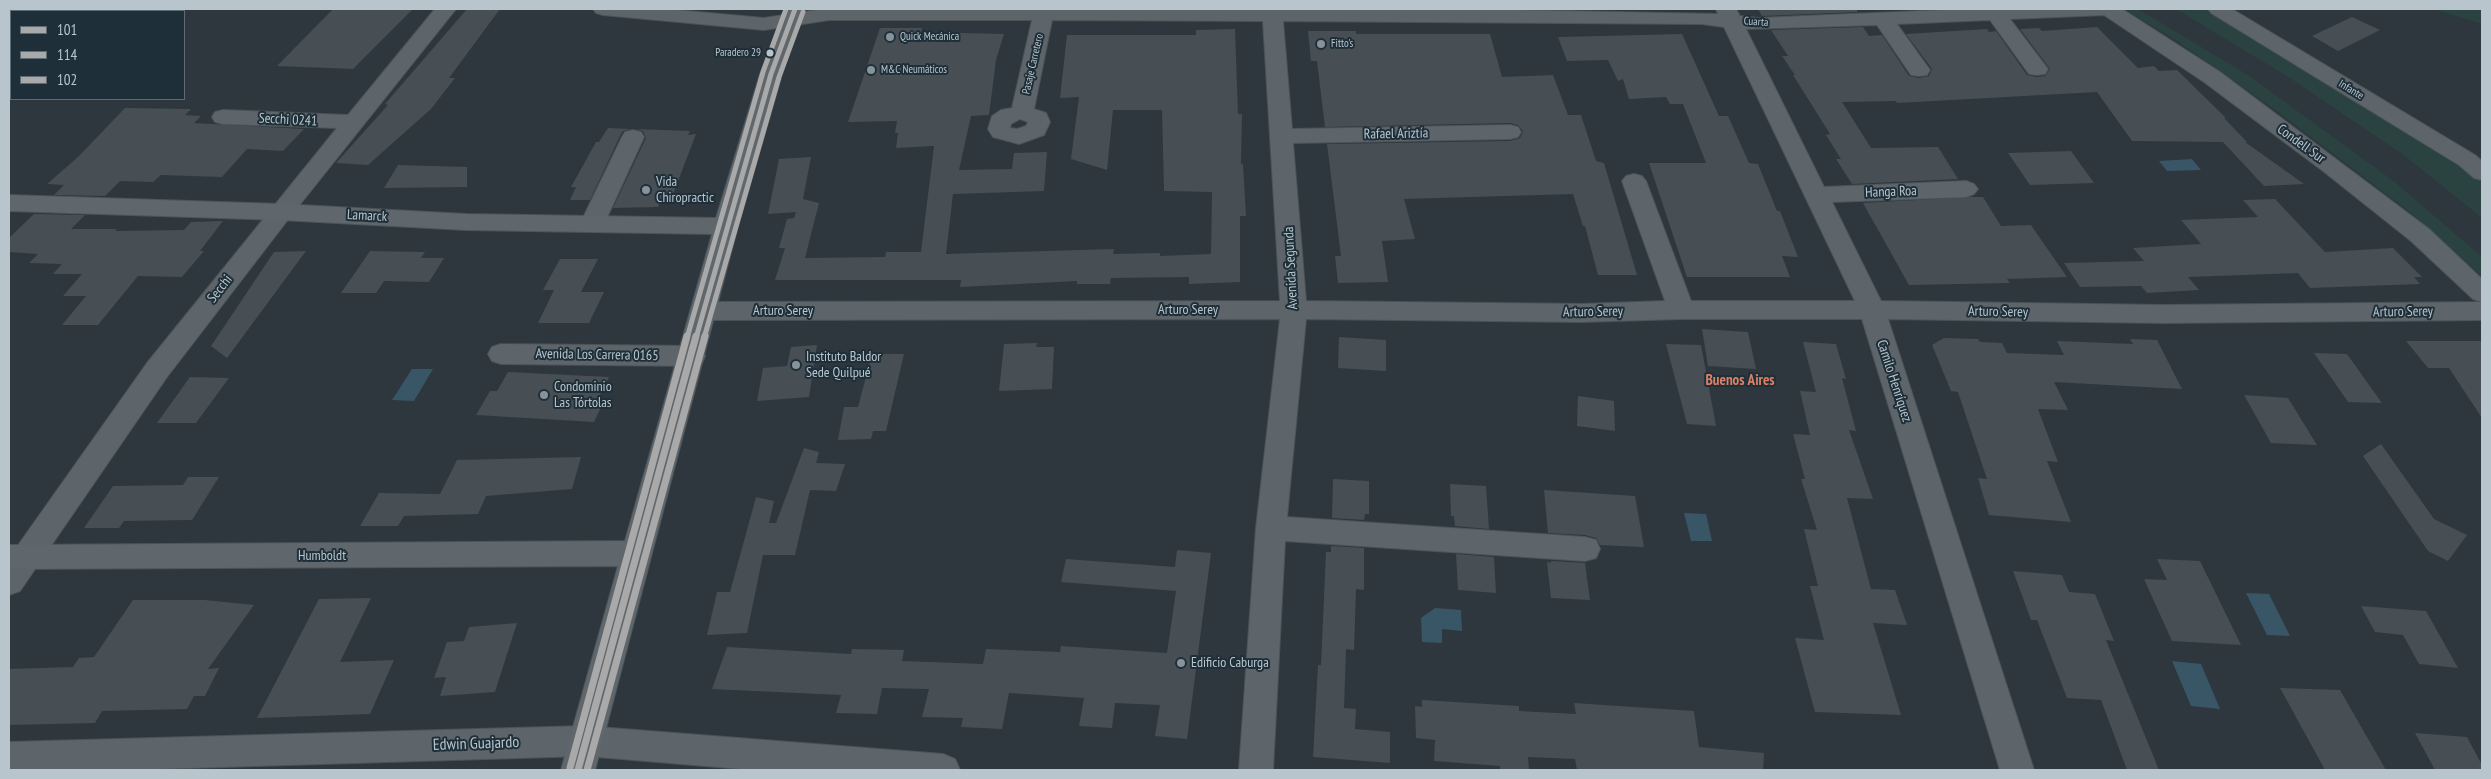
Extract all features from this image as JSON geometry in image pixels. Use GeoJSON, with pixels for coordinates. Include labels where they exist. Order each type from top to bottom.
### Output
{"type":"FeatureCollection","features":[{"type":"Feature","properties":{"kind":"main road"},"geometry":{"type":"LineString","coordinates":[[582,755],[726,226],[771,74],[792,15]]}},
{"type":"Feature","properties":{"kind":"main road","name":"Lamarck"},"geometry":{"type":"LineString","coordinates":[[9,203],[281,212],[466,222],[726,226]]}},
{"type":"Feature","properties":{"kind":"main road","name":"Humboldt"},"geometry":{"type":"LineString","coordinates":[[14,565],[636,553]]}},
{"type":"Feature","properties":{"kind":"street","name":"Secchi"},"geometry":{"type":"LineString","coordinates":[[14,565],[157,370],[281,212],[446,9]]}},
{"type":"Feature","properties":{"kind":"street","name":"Cuarta"},"geometry":{"type":"LineString","coordinates":[[603,9],[756,24],[792,15],[829,14],[989,12],[1044,16],[1272,11],[1729,14],[1758,24],[1994,12],[2103,9]]}},
{"type":"Feature","properties":{"kind":"street","name":"Condell Sur"},"geometry":{"type":"LineString","coordinates":[[2109,9],[2212,78],[2331,166],[2420,234],[2482,293]]}},
{"type":"Feature","properties":{"kind":"street","name":"Infante"},"geometry":{"type":"LineString","coordinates":[[2218,9],[2467,160],[2482,173]]}},
{"type":"Feature","properties":{"kind":"street","name":"Avenida Segunda"},"geometry":{"type":"LineString","coordinates":[[1256,770],[1272,528],[1294,310],[1272,11]]}},
{"type":"Feature","properties":{"kind":"street"},"geometry":{"type":"LineString","coordinates":[[1994,12],[2037,69]]}},
{"type":"Feature","properties":{"kind":"street","name":"Camilo Henríquez"},"geometry":{"type":"LineString","coordinates":[[1729,14],[1872,310],[2017,770]]}},
{"type":"Feature","properties":{"kind":"street","name":"Pasaje Carretero"},"geometry":{"type":"LineString","coordinates":[[1022,112],[1044,16]]}},
{"type":"Feature","properties":{"kind":"street"},"geometry":{"type":"LineString","coordinates":[[1882,18],[1919,70]]}},
{"type":"Feature","properties":{"kind":"street","name":"Secchi 0241"},"geometry":{"type":"LineString","coordinates":[[223,117],[354,122]]}},
{"type":"Feature","properties":{"kind":"street","name":"Rafael Ariztía"},"geometry":{"type":"LineString","coordinates":[[1282,136],[1510,132]]}},
{"type":"Feature","properties":{"kind":"street"},"geometry":{"type":"LineString","coordinates":[[592,224],[633,138]]}},
{"type":"Feature","properties":{"kind":"street"},"geometry":{"type":"LineString","coordinates":[[1634,180],[1681,310]]}},
{"type":"Feature","properties":{"kind":"street","name":"Hanga Roa"},"geometry":{"type":"LineString","coordinates":[[1816,195],[1966,189]]}},
{"type":"Feature","properties":{"kind":"street","name":"Arturo Serey"},"geometry":{"type":"LineString","coordinates":[[704,311],[1294,310],[1582,313],[1681,310],[1872,310],[2163,314],[2482,311]]}},
{"type":"Feature","properties":{"kind":"street","name":"Avenida Los Carrera 0165"},"geometry":{"type":"LineString","coordinates":[[501,354],[692,356]]}},
{"type":"Feature","properties":{"kind":"street"},"geometry":{"type":"LineString","coordinates":[[1272,528],[1585,549]]}},
{"type":"Feature","properties":{"kind":"street","name":"Edwin Guajardo"},"geometry":{"type":"LineString","coordinates":[[9,758],[196,761],[582,755],[943,770]]}},
{"type":"Feature","properties":{"kind":"green space"},"geometry":{"type":"Polygon","coordinates":[[[2123,9],[2138,9],[2248,75],[2395,182],[2482,257],[2482,276],[2411,213],[2281,114],[2171,37],[2123,9]]]}},
{"type":"Feature","properties":{"kind":"green space"},"geometry":{"type":"Polygon","coordinates":[[[2176,9],[2205,9],[2454,160],[2482,181],[2482,218],[2405,156],[2290,78],[2176,9]]]}},
{"type":"Feature","properties":{"kind":"green space"},"geometry":{"type":"Polygon","coordinates":[[[2433,9],[2482,9],[2482,24],[2433,9]]]}},
{"type":"Feature","properties":{"kind":"water"},"geometry":{"type":"Polygon","coordinates":[[[2192,159],[2201,170],[2167,171],[2159,161],[2192,159]]]}},
{"type":"Feature","properties":{"kind":"water"},"geometry":{"type":"Polygon","coordinates":[[[412,369],[433,369],[414,401],[392,400],[412,369]]]}},
{"type":"Feature","properties":{"kind":"water"},"geometry":{"type":"Polygon","coordinates":[[[1684,513],[1706,514],[1712,541],[1691,541],[1684,513]]]}},
{"type":"Feature","properties":{"kind":"water"},"geometry":{"type":"Polygon","coordinates":[[[2246,593],[2269,594],[2290,636],[2267,635],[2246,593]]]}},
{"type":"Feature","properties":{"kind":"water"},"geometry":{"type":"Polygon","coordinates":[[[1435,608],[1461,610],[1462,631],[1442,629],[1442,643],[1422,642],[1421,618],[1435,608]]]}},
{"type":"Feature","properties":{"kind":"water"},"geometry":{"type":"Polygon","coordinates":[[[2172,661],[2201,664],[2220,709],[2191,706],[2172,661]]]}},
{"type":"Feature","properties":{"kind":"building"},"geometry":{"type":"Polygon","coordinates":[[[333,9],[413,9],[353,69],[277,66],[333,9]]]}},
{"type":"Feature","properties":{"kind":"building"},"geometry":{"type":"Polygon","coordinates":[[[467,9],[500,9],[449,78],[455,78],[431,109],[368,165],[336,163],[388,105],[385,104],[467,9]]]}},
{"type":"Feature","properties":{"kind":"building"},"geometry":{"type":"Polygon","coordinates":[[[1758,9],[1857,9],[1857,12],[1762,16],[1758,9]]]}},
{"type":"Feature","properties":{"kind":"building"},"geometry":{"type":"Polygon","coordinates":[[[2352,17],[2380,30],[2338,51],[2312,36],[2352,17]]]}},
{"type":"Feature","properties":{"kind":"building"},"geometry":{"type":"Polygon","coordinates":[[[1863,27],[1869,36],[1882,35],[1909,76],[1919,78],[1929,76],[1932,69],[1906,34],[1987,29],[1989,32],[1996,31],[2027,75],[2037,77],[2045,76],[2050,69],[2020,29],[2039,28],[2042,31],[2097,27],[2138,68],[2154,66],[2159,71],[2177,70],[2226,118],[2224,118],[2247,142],[2245,142],[2304,184],[2264,186],[2223,142],[2132,141],[2097,92],[1897,103],[1896,101],[1842,102],[1871,148],[1938,147],[1958,179],[1852,184],[1836,159],[1841,159],[1826,135],[1830,134],[1782,56],[1788,56],[1771,30],[1863,27]]]}},
{"type":"Feature","properties":{"kind":"building"},"geometry":{"type":"Polygon","coordinates":[[[880,28],[922,28],[921,32],[1004,34],[996,60],[989,115],[971,116],[959,170],[1012,169],[1014,153],[1047,152],[1044,191],[953,194],[946,254],[1114,249],[1113,254],[1160,253],[1160,256],[1211,254],[1212,192],[1164,191],[1162,110],[1113,110],[1107,170],[1071,159],[1079,97],[1060,98],[1067,35],[1196,35],[1196,30],[1235,29],[1238,114],[1242,114],[1241,164],[1243,164],[1246,216],[1240,216],[1240,282],[1189,284],[1189,277],[1111,278],[1110,284],[1077,284],[1077,281],[960,287],[961,280],[775,280],[785,248],[779,248],[787,219],[794,218],[796,212],[768,214],[779,159],[811,157],[803,199],[819,203],[805,258],[885,257],[886,252],[921,252],[934,146],[896,148],[898,133],[895,133],[897,121],[848,122],[880,28]]]}},
{"type":"Feature","properties":{"kind":"building"},"geometry":{"type":"Polygon","coordinates":[[[1308,31],[1356,31],[1356,34],[1490,34],[1502,77],[1553,75],[1568,115],[1581,115],[1596,161],[1604,163],[1637,275],[1598,275],[1585,226],[1583,226],[1573,194],[1404,199],[1415,239],[1382,241],[1388,282],[1338,283],[1335,256],[1341,256],[1327,144],[1510,141],[1520,138],[1523,131],[1518,125],[1510,123],[1325,127],[1317,61],[1311,61],[1308,31]]]}},
{"type":"Feature","properties":{"kind":"building"},"geometry":{"type":"Polygon","coordinates":[[[1682,34],[1719,116],[1728,116],[1749,163],[1758,164],[1777,211],[1780,211],[1798,257],[1782,256],[1790,277],[1687,277],[1649,163],[1706,163],[1683,104],[1670,104],[1666,97],[1629,99],[1623,79],[1618,81],[1608,60],[1567,61],[1558,37],[1682,34]]]}},
{"type":"Feature","properties":{"kind":"building"},"geometry":{"type":"Polygon","coordinates":[[[125,108],[191,109],[185,115],[201,116],[194,123],[304,129],[283,151],[247,149],[222,177],[161,175],[153,182],[120,181],[105,196],[54,195],[64,185],[47,184],[78,157],[125,108]]]}},
{"type":"Feature","properties":{"kind":"building"},"geometry":{"type":"Polygon","coordinates":[[[608,128],[630,129],[623,131],[620,136],[590,200],[570,200],[576,187],[571,187],[596,142],[599,142],[608,128]]]}},
{"type":"Feature","properties":{"kind":"building"},"geometry":{"type":"Polygon","coordinates":[[[637,129],[690,131],[688,135],[696,134],[672,197],[662,197],[658,207],[613,208],[646,138],[643,131],[637,129]]]}},
{"type":"Feature","properties":{"kind":"building"},"geometry":{"type":"Polygon","coordinates":[[[2071,151],[2094,183],[2030,185],[2008,153],[2071,151]]]}},
{"type":"Feature","properties":{"kind":"building"},"geometry":{"type":"Polygon","coordinates":[[[398,165],[467,167],[467,187],[384,188],[398,165]]]}},
{"type":"Feature","properties":{"kind":"building"},"geometry":{"type":"Polygon","coordinates":[[[1983,197],[2001,226],[2031,225],[2067,277],[2007,279],[2010,283],[1909,285],[1863,203],[1983,197]]]}},
{"type":"Feature","properties":{"kind":"building"},"geometry":{"type":"Polygon","coordinates":[[[2275,199],[2325,252],[2393,248],[2422,277],[2414,277],[2420,284],[2310,288],[2298,273],[2188,277],[2199,290],[2147,293],[2141,286],[2080,287],[2064,263],[2144,261],[2133,248],[2201,244],[2181,220],[2258,217],[2243,200],[2275,199]]]}},
{"type":"Feature","properties":{"kind":"building"},"geometry":{"type":"Polygon","coordinates":[[[34,214],[85,215],[71,229],[117,229],[115,231],[184,230],[191,222],[223,221],[200,251],[204,251],[182,277],[138,276],[98,325],[62,325],[86,296],[63,296],[82,274],[53,274],[62,264],[29,263],[38,254],[9,252],[9,238],[34,214]]]}},
{"type":"Feature","properties":{"kind":"building"},"geometry":{"type":"Polygon","coordinates":[[[306,251],[227,358],[211,346],[274,252],[306,251]]]}},
{"type":"Feature","properties":{"kind":"building"},"geometry":{"type":"Polygon","coordinates":[[[370,251],[425,252],[421,258],[444,258],[429,282],[384,281],[376,293],[341,293],[370,251]]]}},
{"type":"Feature","properties":{"kind":"building"},"geometry":{"type":"Polygon","coordinates":[[[560,259],[598,259],[581,292],[604,292],[589,323],[538,323],[554,290],[543,290],[560,259]]]}},
{"type":"Feature","properties":{"kind":"building"},"geometry":{"type":"Polygon","coordinates":[[[1702,329],[1748,332],[1756,369],[1708,366],[1702,329]]]}},
{"type":"Feature","properties":{"kind":"building"},"geometry":{"type":"Polygon","coordinates":[[[1339,337],[1386,340],[1386,371],[1338,368],[1339,337]]]}},
{"type":"Feature","properties":{"kind":"building"},"geometry":{"type":"Polygon","coordinates":[[[1944,338],[1978,339],[1980,342],[2002,343],[2007,353],[2064,355],[2057,341],[2133,344],[2130,339],[2157,340],[2182,389],[2054,382],[2068,410],[2038,409],[2058,462],[2047,461],[2071,522],[1989,515],[1978,478],[1987,479],[1958,392],[1951,391],[1932,345],[1944,338]]]}},
{"type":"Feature","properties":{"kind":"building"},"geometry":{"type":"Polygon","coordinates":[[[2406,341],[2482,341],[2482,418],[2449,368],[2428,368],[2406,341]]]}},
{"type":"Feature","properties":{"kind":"building"},"geometry":{"type":"Polygon","coordinates":[[[1803,342],[1836,344],[1846,379],[1842,378],[1856,431],[1849,430],[1873,499],[1847,498],[1871,589],[1895,590],[1907,625],[1873,623],[1901,715],[1815,712],[1795,638],[1824,640],[1810,586],[1818,586],[1804,529],[1817,530],[1801,479],[1805,479],[1793,434],[1810,435],[1800,391],[1816,392],[1803,342]]]}},
{"type":"Feature","properties":{"kind":"building"},"geometry":{"type":"Polygon","coordinates":[[[1037,343],[1036,347],[1054,347],[1052,389],[999,391],[1004,344],[1037,343]]]}},
{"type":"Feature","properties":{"kind":"building"},"geometry":{"type":"Polygon","coordinates":[[[1666,344],[1701,345],[1716,426],[1687,424],[1666,344]]]}},
{"type":"Feature","properties":{"kind":"building"},"geometry":{"type":"Polygon","coordinates":[[[817,345],[809,397],[757,401],[763,368],[787,366],[791,347],[817,345]]]}},
{"type":"Feature","properties":{"kind":"building"},"geometry":{"type":"Polygon","coordinates":[[[2314,353],[2347,354],[2382,403],[2348,402],[2314,353]]]}},
{"type":"Feature","properties":{"kind":"building"},"geometry":{"type":"Polygon","coordinates":[[[872,354],[904,354],[886,431],[873,431],[871,439],[838,440],[844,407],[858,407],[872,354]]]}},
{"type":"Feature","properties":{"kind":"building","name":"Condominio Las Tórtolas"},"geometry":{"type":"Polygon","coordinates":[[[508,372],[609,377],[598,399],[605,399],[594,422],[476,415],[490,391],[497,391],[508,372]]]}},
{"type":"Feature","properties":{"kind":"building"},"geometry":{"type":"Polygon","coordinates":[[[190,377],[229,378],[196,423],[157,423],[190,377]]]}},
{"type":"Feature","properties":{"kind":"building"},"geometry":{"type":"Polygon","coordinates":[[[2244,395],[2288,398],[2317,445],[2271,443],[2244,395]]]}},
{"type":"Feature","properties":{"kind":"building"},"geometry":{"type":"Polygon","coordinates":[[[1578,396],[1614,401],[1615,431],[1577,426],[1578,396]]]}},
{"type":"Feature","properties":{"kind":"building"},"geometry":{"type":"Polygon","coordinates":[[[2381,444],[2434,519],[2467,535],[2448,561],[2428,551],[2363,456],[2381,444]]]}},
{"type":"Feature","properties":{"kind":"building"},"geometry":{"type":"Polygon","coordinates":[[[804,448],[819,452],[816,463],[845,464],[836,491],[810,490],[795,555],[763,555],[747,633],[707,635],[717,592],[730,592],[756,497],[774,501],[769,523],[776,523],[804,448]]]}},
{"type":"Feature","properties":{"kind":"building"},"geometry":{"type":"Polygon","coordinates":[[[581,457],[572,489],[486,496],[478,514],[404,516],[398,526],[360,526],[379,493],[440,494],[457,460],[581,457]]]}},
{"type":"Feature","properties":{"kind":"building"},"geometry":{"type":"Polygon","coordinates":[[[188,477],[219,477],[192,520],[124,521],[119,528],[84,528],[113,486],[183,485],[188,477]]]}},
{"type":"Feature","properties":{"kind":"building"},"geometry":{"type":"Polygon","coordinates":[[[1333,479],[1369,481],[1369,514],[1365,514],[1364,520],[1332,518],[1333,479]]]}},
{"type":"Feature","properties":{"kind":"building"},"geometry":{"type":"Polygon","coordinates":[[[1450,484],[1486,486],[1489,529],[1455,526],[1454,516],[1451,516],[1450,484]]]}},
{"type":"Feature","properties":{"kind":"building"},"geometry":{"type":"Polygon","coordinates":[[[1544,490],[1635,496],[1644,547],[1600,545],[1596,538],[1585,535],[1548,533],[1544,490]]]}},
{"type":"Feature","properties":{"kind":"building"},"geometry":{"type":"Polygon","coordinates":[[[1331,546],[1364,548],[1364,590],[1356,589],[1354,650],[1346,649],[1344,708],[1356,709],[1355,729],[1390,732],[1390,763],[1313,757],[1318,665],[1321,665],[1326,552],[1331,552],[1331,546]]]}},
{"type":"Feature","properties":{"kind":"building"},"geometry":{"type":"Polygon","coordinates":[[[1177,550],[1211,553],[1187,739],[1155,736],[1160,705],[1115,703],[1112,728],[1079,726],[1084,698],[1009,693],[1002,729],[961,727],[963,718],[922,717],[929,689],[882,688],[877,714],[836,713],[841,695],[712,689],[727,647],[851,654],[852,649],[904,650],[902,661],[983,664],[986,649],[1060,652],[1061,646],[1167,653],[1176,591],[1061,582],[1066,559],[1175,567],[1177,550]]]}},
{"type":"Feature","properties":{"kind":"building"},"geometry":{"type":"Polygon","coordinates":[[[1456,554],[1494,557],[1496,593],[1458,590],[1456,554]]]}},
{"type":"Feature","properties":{"kind":"building"},"geometry":{"type":"Polygon","coordinates":[[[2157,559],[2200,561],[2241,645],[2172,641],[2144,579],[2167,580],[2157,559]]]}},
{"type":"Feature","properties":{"kind":"building"},"geometry":{"type":"Polygon","coordinates":[[[1551,561],[1585,563],[1590,600],[1551,598],[1547,562],[1551,563],[1551,561]]]}},
{"type":"Feature","properties":{"kind":"building"},"geometry":{"type":"Polygon","coordinates":[[[2013,571],[2062,575],[2069,592],[2095,594],[2114,641],[2106,640],[2159,770],[2127,770],[2101,700],[2067,698],[2037,620],[2031,620],[2013,571]]]}},
{"type":"Feature","properties":{"kind":"building"},"geometry":{"type":"Polygon","coordinates":[[[371,598],[340,662],[394,660],[370,714],[257,718],[319,599],[371,598]]]}},
{"type":"Feature","properties":{"kind":"building"},"geometry":{"type":"Polygon","coordinates":[[[133,600],[205,600],[254,605],[208,669],[219,668],[205,696],[194,696],[187,709],[102,711],[95,723],[9,725],[9,669],[73,667],[79,658],[94,657],[133,600]]]}},
{"type":"Feature","properties":{"kind":"building"},"geometry":{"type":"Polygon","coordinates":[[[2361,606],[2426,611],[2458,668],[2419,664],[2403,635],[2375,632],[2361,606]]]}},
{"type":"Feature","properties":{"kind":"building"},"geometry":{"type":"Polygon","coordinates":[[[517,623],[495,692],[440,696],[446,677],[434,678],[447,642],[464,641],[469,627],[517,623]]]}},
{"type":"Feature","properties":{"kind":"building"},"geometry":{"type":"Polygon","coordinates":[[[2280,688],[2340,690],[2386,770],[2325,770],[2280,688]]]}},
{"type":"Feature","properties":{"kind":"building"},"geometry":{"type":"Polygon","coordinates":[[[1422,700],[1519,706],[1519,711],[1576,714],[1574,703],[1694,711],[1699,747],[1764,753],[1763,770],[1577,770],[1575,759],[1528,757],[1529,770],[1500,770],[1500,766],[1434,761],[1435,740],[1416,738],[1415,706],[1422,707],[1422,700]]]}},
{"type":"Feature","properties":{"kind":"building"},"geometry":{"type":"Polygon","coordinates":[[[2415,733],[2467,737],[2482,765],[2482,770],[2435,770],[2415,733]]]}},
{"type":"Feature","properties":{"kind":"transit line","name":"102"},"geometry":{"type":"LineString","coordinates":[[570,768],[718,224],[763,72],[786,9]]}},
{"type":"Feature","properties":{"kind":"transit line","name":"101"},"geometry":{"type":"LineString","coordinates":[[578,770],[726,226],[771,74],[795,9]]}},
{"type":"Feature","properties":{"kind":"transit line","name":"114"},"geometry":{"type":"LineString","coordinates":[[587,770],[734,228],[779,77],[803,12]]}},
{"type":"Feature","properties":{"kind":"place","name":"Quick Mecánica"},"geometry":{"type":"Point","coordinates":[890,37]}},
{"type":"Feature","properties":{"kind":"place","name":"Fitto's"},"geometry":{"type":"Point","coordinates":[1321,44]}},
{"type":"Feature","properties":{"kind":"place","name":"Paradero 29"},"geometry":{"type":"Point","coordinates":[770,53]}},
{"type":"Feature","properties":{"kind":"place","name":"M&C Neumáticos"},"geometry":{"type":"Point","coordinates":[871,70]}},
{"type":"Feature","properties":{"kind":"place","name":"Vida Chiropractic"},"geometry":{"type":"Point","coordinates":[646,190]}},
{"type":"Feature","properties":{"kind":"place","name":"Instituto Baldor Sede Quilpué"},"geometry":{"type":"Point","coordinates":[796,365]}},
{"type":"Feature","properties":{"kind":"place","name":"Condominio Las Tórtolas"},"geometry":{"type":"Point","coordinates":[544,395]}},
{"type":"Feature","properties":{"kind":"place","name":"Edificio Caburga"},"geometry":{"type":"Point","coordinates":[1181,663]}},
{"type":"Feature","properties":{"kind":"district","name":"Buenos Aires"},"geometry":{"type":"Point","coordinates":[1740,381]}}]}
